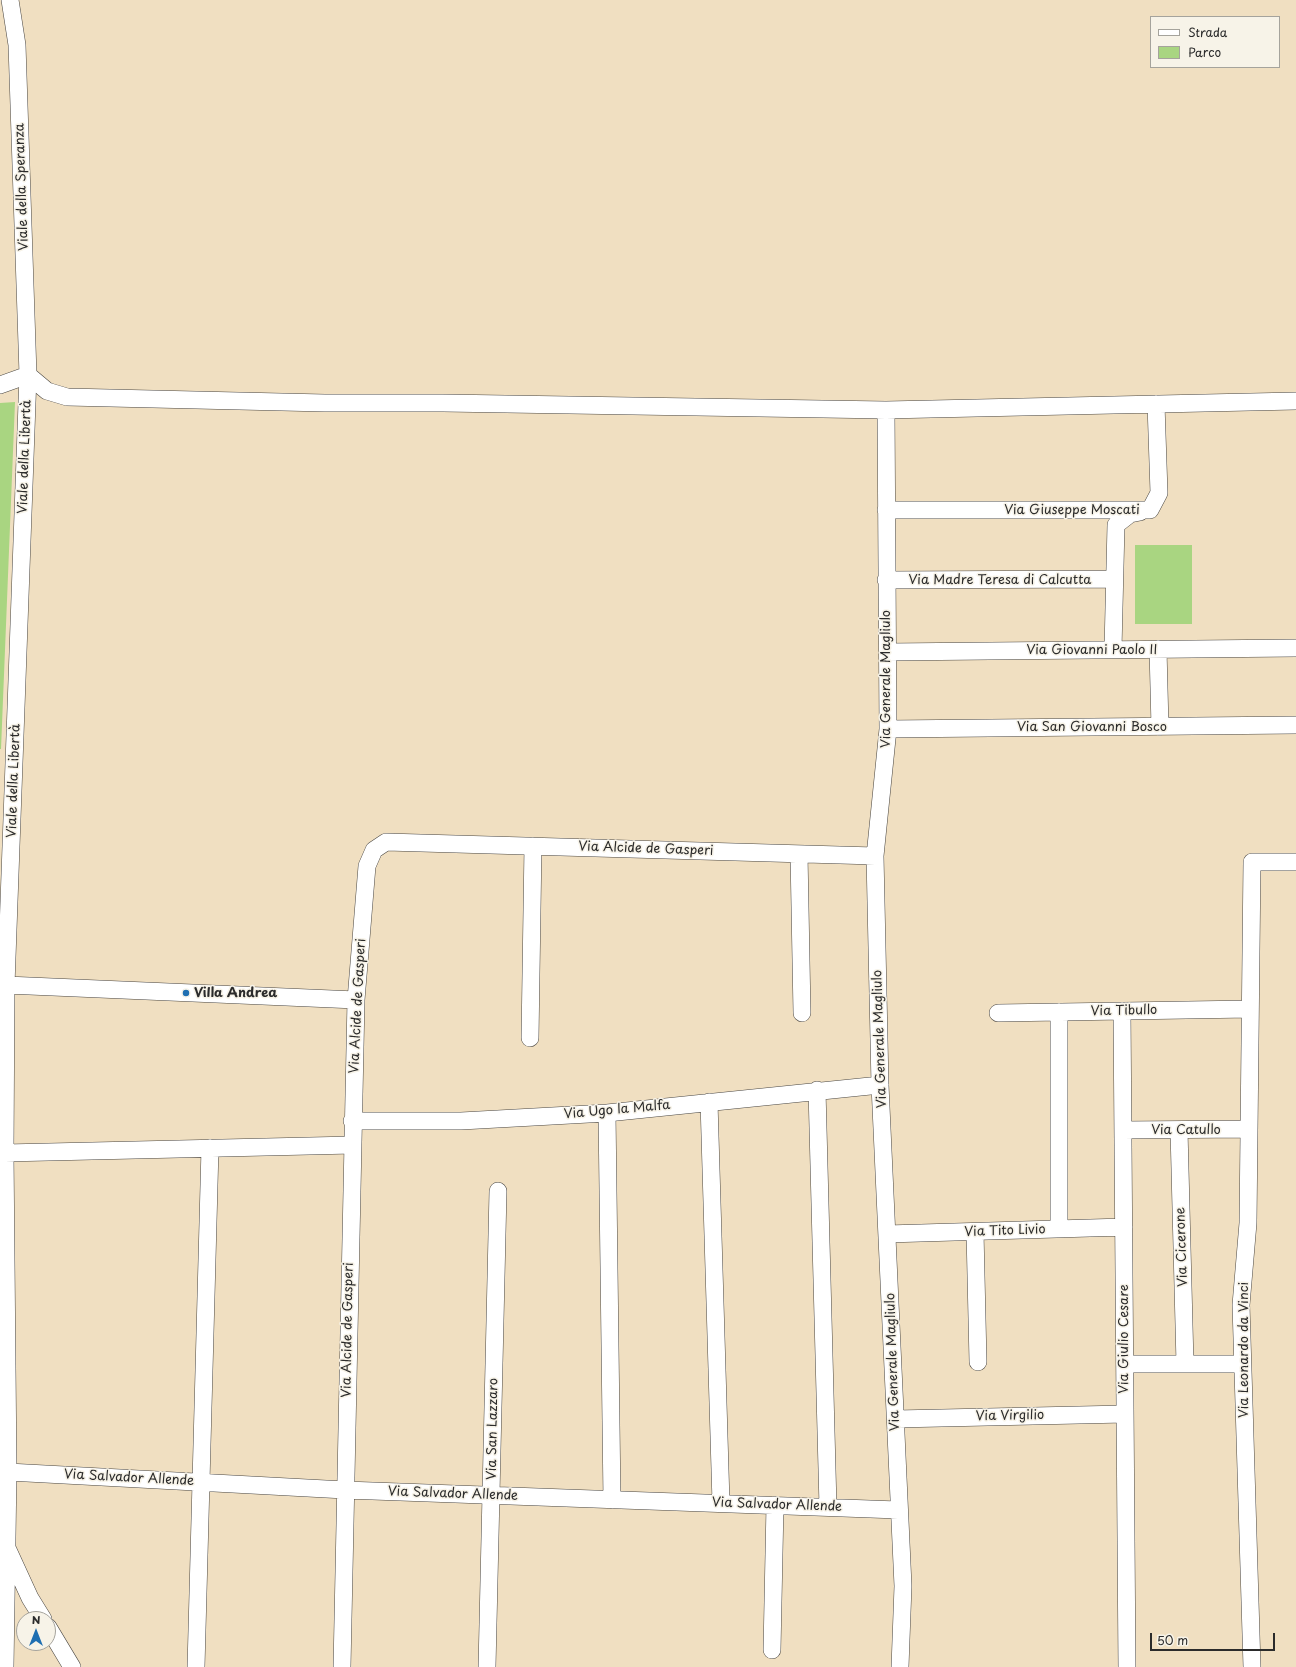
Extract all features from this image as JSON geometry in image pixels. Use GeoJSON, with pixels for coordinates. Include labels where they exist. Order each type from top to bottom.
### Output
{"type":"FeatureCollection","features":[{"type":"Feature","properties":{"kind":"street","name":"Viale della Speranza"},"geometry":{"type":"LineString","coordinates":[[10,0],[17,45],[28,375]]}},
{"type":"Feature","properties":{"kind":"street"},"geometry":{"type":"LineString","coordinates":[[0,385],[28,375],[47,391],[67,397],[325,403],[451,403],[886,410],[1296,401]]}},
{"type":"Feature","properties":{"kind":"street","name":"Viale della Libertà"},"geometry":{"type":"LineString","coordinates":[[5,1667],[2,1622],[7,1548],[8,1472],[4,1455],[6,985],[28,375]]}},
{"type":"Feature","properties":{"kind":"street","name":"Via Giuseppe Moscati"},"geometry":{"type":"LineString","coordinates":[[886,510],[1150,510],[1159,493],[1156,404]]}},
{"type":"Feature","properties":{"kind":"street","name":"Via Generale Magliulo"},"geometry":{"type":"LineString","coordinates":[[886,410],[888,729],[875,856],[880,1085],[896,1419],[898,1510],[903,1586],[900,1667]]}},
{"type":"Feature","properties":{"kind":"street"},"geometry":{"type":"LineString","coordinates":[[1113,649],[1116,525],[1130,514],[1150,510]]}},
{"type":"Feature","properties":{"kind":"street","name":"Via Madre Teresa di Calcutta"},"geometry":{"type":"LineString","coordinates":[[886,580],[1114,579]]}},
{"type":"Feature","properties":{"kind":"street","name":"Via Giovanni Paolo II"},"geometry":{"type":"LineString","coordinates":[[888,652],[1296,648]]}},
{"type":"Feature","properties":{"kind":"street"},"geometry":{"type":"LineString","coordinates":[[1158,649],[1160,726]]}},
{"type":"Feature","properties":{"kind":"street","name":"Via San Giovanni Bosco"},"geometry":{"type":"LineString","coordinates":[[888,729],[1296,725]]}},
{"type":"Feature","properties":{"kind":"street","name":"Via Alcide de Gasperi"},"geometry":{"type":"LineString","coordinates":[[342,1667],[353,1145],[352,1121],[356,1000],[366,866],[374,850],[386,842],[875,856]]}},
{"type":"Feature","properties":{"kind":"street"},"geometry":{"type":"LineString","coordinates":[[530,1038],[533,846]]}},
{"type":"Feature","properties":{"kind":"street"},"geometry":{"type":"LineString","coordinates":[[799,854],[802,1013]]}},
{"type":"Feature","properties":{"kind":"street","name":"Via Leonardo da Vinci"},"geometry":{"type":"LineString","coordinates":[[1252,1667],[1241,1305],[1248,1224],[1252,862],[1296,862]]}},
{"type":"Feature","properties":{"kind":"street"},"geometry":{"type":"LineString","coordinates":[[6,985],[356,1000]]}},
{"type":"Feature","properties":{"kind":"street","name":"Via Tibullo"},"geometry":{"type":"LineString","coordinates":[[998,1013],[1250,1009]]}},
{"type":"Feature","properties":{"kind":"street","name":"Via Giulio Cesare"},"geometry":{"type":"LineString","coordinates":[[1122,1011],[1127,1667]]}},
{"type":"Feature","properties":{"kind":"street"},"geometry":{"type":"LineString","coordinates":[[1059,1012],[1059,1229]]}},
{"type":"Feature","properties":{"kind":"street","name":"Via Ugo la Malfa"},"geometry":{"type":"LineString","coordinates":[[352,1121],[461,1121],[607,1113],[817,1090],[880,1085]]}},
{"type":"Feature","properties":{"kind":"street"},"geometry":{"type":"LineString","coordinates":[[817,1090],[828,1507]]}},
{"type":"Feature","properties":{"kind":"street"},"geometry":{"type":"LineString","coordinates":[[708,1102],[721,1503]]}},
{"type":"Feature","properties":{"kind":"street"},"geometry":{"type":"LineString","coordinates":[[607,1113],[612,1500]]}},
{"type":"Feature","properties":{"kind":"street","name":"Via Catullo"},"geometry":{"type":"LineString","coordinates":[[1123,1130],[1248,1129]]}},
{"type":"Feature","properties":{"kind":"street","name":"Via Cicerone"},"geometry":{"type":"LineString","coordinates":[[1179,1130],[1185,1364]]}},
{"type":"Feature","properties":{"kind":"street"},"geometry":{"type":"LineString","coordinates":[[5,1153],[353,1145]]}},
{"type":"Feature","properties":{"kind":"street"},"geometry":{"type":"LineString","coordinates":[[196,1667],[210,1148]]}},
{"type":"Feature","properties":{"kind":"street","name":"Via San Lazzaro"},"geometry":{"type":"LineString","coordinates":[[487,1667],[498,1191]]}},
{"type":"Feature","properties":{"kind":"street","name":"Via Tito Livio"},"geometry":{"type":"LineString","coordinates":[[887,1234],[1124,1227]]}},
{"type":"Feature","properties":{"kind":"street"},"geometry":{"type":"LineString","coordinates":[[975,1232],[978,1362]]}},
{"type":"Feature","properties":{"kind":"street"},"geometry":{"type":"LineString","coordinates":[[1125,1364],[1242,1364]]}},
{"type":"Feature","properties":{"kind":"street","name":"Via Virgilio"},"geometry":{"type":"LineString","coordinates":[[896,1419],[1125,1414]]}},
{"type":"Feature","properties":{"kind":"street","name":"Via Salvador Allende"},"geometry":{"type":"LineString","coordinates":[[8,1472],[345,1490],[898,1510]]}},
{"type":"Feature","properties":{"kind":"street"},"geometry":{"type":"LineString","coordinates":[[772,1650],[775,1505]]}},
{"type":"Feature","properties":{"kind":"street"},"geometry":{"type":"LineString","coordinates":[[7,1548],[30,1598],[38,1611]]}},
{"type":"Feature","properties":{"kind":"street"},"geometry":{"type":"LineString","coordinates":[[56,1640],[72,1667]]}},
{"type":"Feature","properties":{"kind":"green space"},"geometry":{"type":"Polygon","coordinates":[[[15,402],[1,749],[0,749],[0,403],[15,402]]]}},
{"type":"Feature","properties":{"kind":"green space"},"geometry":{"type":"Polygon","coordinates":[[[1135,545],[1192,545],[1192,624],[1135,624],[1135,545]]]}},
{"type":"Feature","properties":{"kind":"place","name":"Villa Andrea"},"geometry":{"type":"Point","coordinates":[186,993]}}]}
